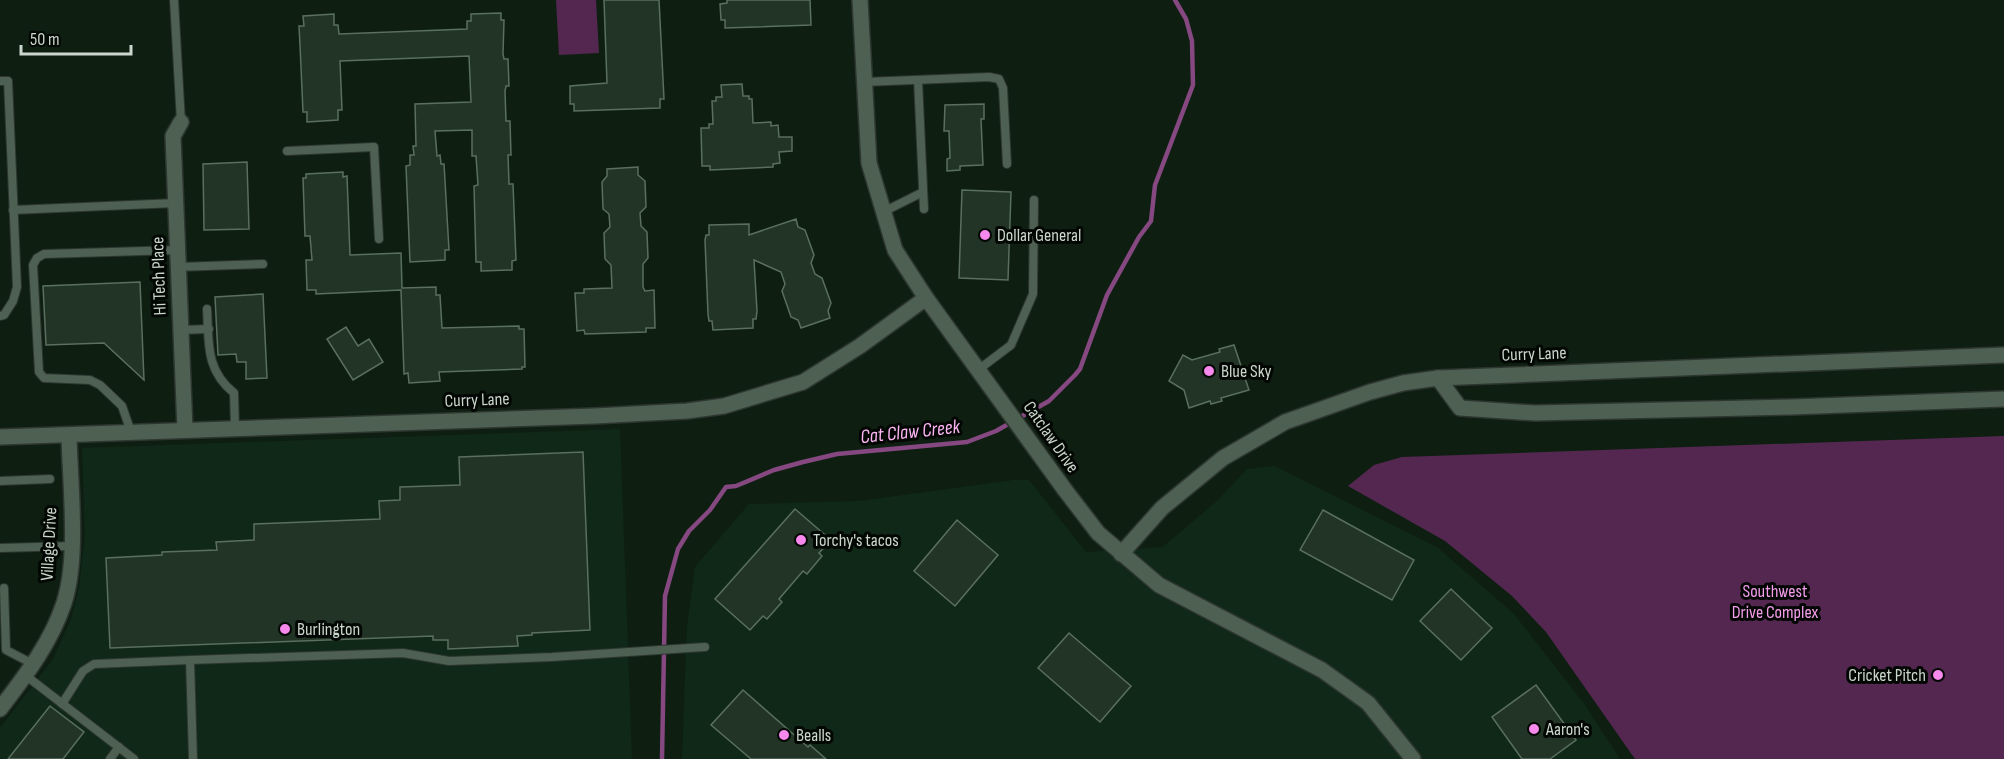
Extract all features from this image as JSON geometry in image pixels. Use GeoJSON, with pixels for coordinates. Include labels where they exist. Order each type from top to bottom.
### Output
{"type":"FeatureCollection","features":[{"type":"Feature","properties":{"kind":"street","name":"Catclaw Drive"},"geometry":{"type":"LineString","coordinates":[[860,0],[869,163],[895,250],[926,298],[978,370],[1098,533],[1121,554],[1159,585],[1322,670],[1368,702],[1413,759]]}},
{"type":"Feature","properties":{"kind":"street","name":"Hi Tech Place"},"geometry":{"type":"LineString","coordinates":[[181,122],[173,136],[185,430]]}},
{"type":"Feature","properties":{"kind":"street","name":"Curry Lane"},"geometry":{"type":"LineString","coordinates":[[0,437],[595,416],[687,411],[724,406],[803,382],[860,346],[926,298]]}},
{"type":"Feature","properties":{"kind":"street","name":"Curry Lane"},"geometry":{"type":"LineString","coordinates":[[1121,554],[1162,508],[1223,458],[1285,422],[1403,382],[1438,378],[2004,355]]}},
{"type":"Feature","properties":{"kind":"street"},"geometry":{"type":"LineString","coordinates":[[1438,378],[1460,408],[1535,412],[1792,407],[2004,399]]}},
{"type":"Feature","properties":{"kind":"street","name":"Village Drive"},"geometry":{"type":"LineString","coordinates":[[2,703],[29,670],[44,647],[64,603],[72,546],[69,435]]}},
{"type":"Feature","properties":{"kind":"lane"},"geometry":{"type":"LineString","coordinates":[[174,0],[181,122]]}},
{"type":"Feature","properties":{"kind":"lane"},"geometry":{"type":"LineString","coordinates":[[864,82],[988,77],[999,80],[1003,88],[1007,164]]}},
{"type":"Feature","properties":{"kind":"lane"},"geometry":{"type":"LineString","coordinates":[[918,80],[924,209]]}},
{"type":"Feature","properties":{"kind":"lane"},"geometry":{"type":"LineString","coordinates":[[0,81],[8,81],[17,287],[13,301],[4,315],[0,315]]}},
{"type":"Feature","properties":{"kind":"lane"},"geometry":{"type":"LineString","coordinates":[[287,151],[374,147],[379,239]]}},
{"type":"Feature","properties":{"kind":"lane"},"geometry":{"type":"LineString","coordinates":[[883,212],[923,192]]}},
{"type":"Feature","properties":{"kind":"lane"},"geometry":{"type":"LineString","coordinates":[[978,370],[1011,345],[1033,294],[1034,200]]}},
{"type":"Feature","properties":{"kind":"lane"},"geometry":{"type":"LineString","coordinates":[[13,210],[176,203]]}},
{"type":"Feature","properties":{"kind":"lane"},"geometry":{"type":"LineString","coordinates":[[131,432],[122,406],[100,386],[90,380],[44,378],[39,372],[33,265],[37,258],[44,254],[177,250]]}},
{"type":"Feature","properties":{"kind":"lane"},"geometry":{"type":"LineString","coordinates":[[178,267],[263,264]]}},
{"type":"Feature","properties":{"kind":"lane"},"geometry":{"type":"LineString","coordinates":[[207,309],[212,366],[220,379],[234,393],[235,428]]}},
{"type":"Feature","properties":{"kind":"lane"},"geometry":{"type":"LineString","coordinates":[[181,330],[208,329]]}},
{"type":"Feature","properties":{"kind":"lane"},"geometry":{"type":"LineString","coordinates":[[0,481],[50,479]]}},
{"type":"Feature","properties":{"kind":"lane"},"geometry":{"type":"LineString","coordinates":[[0,548],[72,546]]}},
{"type":"Feature","properties":{"kind":"lane"},"geometry":{"type":"LineString","coordinates":[[4,588],[6,650],[62,704],[134,759]]}},
{"type":"Feature","properties":{"kind":"lane"},"geometry":{"type":"LineString","coordinates":[[62,704],[83,671],[94,664],[403,653],[449,661],[705,647]]}},
{"type":"Feature","properties":{"kind":"lane"},"geometry":{"type":"LineString","coordinates":[[190,660],[193,759]]}},
{"type":"Feature","properties":{"kind":"lane"},"geometry":{"type":"LineString","coordinates":[[110,759],[118,747]]}},
{"type":"Feature","properties":{"kind":"shaded area"},"geometry":{"type":"Polygon","coordinates":[[[620,429],[632,759],[0,759],[0,728],[53,659],[71,619],[79,588],[85,535],[82,448],[620,429]]]}},
{"type":"Feature","properties":{"kind":"shaded area"},"geometry":{"type":"Polygon","coordinates":[[[1274,466],[1438,548],[1514,614],[1585,705],[1620,759],[682,759],[687,626],[695,567],[749,504],[860,501],[1013,480],[1029,480],[1086,552],[1163,547],[1218,500],[1247,469],[1274,466]]]}},
{"type":"Feature","properties":{"kind":"green space"},"geometry":{"type":"Polygon","coordinates":[[[556,0],[596,0],[599,53],[559,55],[556,0]]]}},
{"type":"Feature","properties":{"kind":"green space","name":"Southwest Drive Complex"},"geometry":{"type":"Polygon","coordinates":[[[2004,436],[2004,759],[1635,759],[1546,632],[1512,596],[1445,541],[1348,486],[1374,465],[1402,457],[2004,436]]]}},
{"type":"Feature","properties":{"kind":"building"},"geometry":{"type":"Polygon","coordinates":[[[604,0],[659,0],[664,99],[660,99],[660,108],[574,111],[574,104],[570,104],[570,86],[607,83],[604,0]]]}},
{"type":"Feature","properties":{"kind":"building"},"geometry":{"type":"Polygon","coordinates":[[[727,0],[810,0],[811,25],[725,28],[725,20],[721,20],[720,4],[727,3],[727,0]]]}},
{"type":"Feature","properties":{"kind":"building"},"geometry":{"type":"Polygon","coordinates":[[[501,13],[501,20],[504,20],[503,54],[504,59],[508,59],[509,86],[506,86],[505,91],[506,121],[510,121],[509,184],[513,184],[516,260],[512,261],[512,270],[481,271],[481,262],[476,262],[474,186],[478,185],[476,156],[472,156],[472,130],[435,131],[437,156],[440,155],[441,164],[444,164],[449,250],[445,250],[445,260],[410,262],[406,166],[410,165],[410,155],[414,155],[413,146],[416,146],[415,104],[471,102],[469,56],[340,61],[342,110],[338,110],[338,120],[307,122],[307,112],[303,112],[299,26],[304,26],[303,16],[334,14],[334,25],[338,25],[339,34],[467,29],[467,21],[471,21],[471,14],[501,13]]]}},
{"type":"Feature","properties":{"kind":"building"},"geometry":{"type":"Polygon","coordinates":[[[742,84],[743,96],[749,96],[749,99],[752,99],[753,123],[771,122],[771,126],[778,125],[779,137],[792,137],[792,151],[779,152],[780,163],[773,164],[773,167],[710,170],[710,166],[702,166],[701,128],[709,128],[709,124],[713,124],[712,101],[716,101],[716,97],[722,97],[721,85],[742,84]]]}},
{"type":"Feature","properties":{"kind":"building"},"geometry":{"type":"Polygon","coordinates":[[[984,104],[984,119],[981,119],[983,165],[960,166],[960,170],[947,171],[947,159],[950,158],[949,131],[944,131],[945,105],[984,104]]]}},
{"type":"Feature","properties":{"kind":"building"},"geometry":{"type":"Polygon","coordinates":[[[247,162],[249,229],[204,230],[203,164],[247,162]]]}},
{"type":"Feature","properties":{"kind":"building"},"geometry":{"type":"Polygon","coordinates":[[[638,167],[638,175],[645,181],[646,207],[640,213],[641,226],[647,232],[648,258],[643,264],[643,287],[645,291],[654,290],[655,328],[646,328],[646,332],[585,334],[584,330],[577,331],[575,293],[584,293],[584,289],[612,288],[611,265],[605,259],[604,233],[610,227],[609,214],[603,209],[602,182],[607,176],[607,169],[638,167]]]}},
{"type":"Feature","properties":{"kind":"building"},"geometry":{"type":"Polygon","coordinates":[[[343,172],[343,177],[347,176],[350,255],[401,253],[402,288],[436,287],[436,295],[440,295],[442,328],[519,326],[519,329],[524,329],[525,367],[522,369],[439,372],[440,381],[409,383],[408,373],[404,374],[401,290],[316,294],[316,290],[307,290],[306,260],[312,260],[310,236],[305,236],[303,178],[306,178],[306,174],[343,172]]]}},
{"type":"Feature","properties":{"kind":"building","name":"Dollar General"},"geometry":{"type":"Polygon","coordinates":[[[962,190],[1011,192],[1008,280],[959,278],[962,190]]]}},
{"type":"Feature","properties":{"kind":"building"},"geometry":{"type":"Polygon","coordinates":[[[796,219],[798,227],[805,230],[814,255],[811,263],[815,274],[822,278],[831,303],[828,311],[830,318],[801,328],[798,320],[791,317],[782,291],[785,284],[781,272],[754,260],[757,311],[756,319],[753,319],[753,328],[713,330],[708,314],[705,240],[706,235],[709,235],[709,225],[749,224],[749,235],[796,219]]]}},
{"type":"Feature","properties":{"kind":"building"},"geometry":{"type":"Polygon","coordinates":[[[140,282],[144,380],[104,343],[46,345],[43,286],[140,282]]]}},
{"type":"Feature","properties":{"kind":"building"},"geometry":{"type":"Polygon","coordinates":[[[263,294],[267,378],[246,379],[246,362],[237,362],[236,354],[218,355],[215,297],[263,294]]]}},
{"type":"Feature","properties":{"kind":"building"},"geometry":{"type":"Polygon","coordinates":[[[346,327],[358,346],[369,339],[383,362],[353,380],[327,339],[346,327]]]}},
{"type":"Feature","properties":{"kind":"building","name":"Blue Sky"},"geometry":{"type":"Polygon","coordinates":[[[1234,345],[1249,390],[1221,398],[1222,401],[1211,404],[1210,401],[1189,408],[1184,390],[1169,381],[1183,355],[1192,360],[1220,352],[1219,349],[1234,345]]]}},
{"type":"Feature","properties":{"kind":"building"},"geometry":{"type":"Polygon","coordinates":[[[583,452],[590,630],[517,636],[518,646],[448,649],[448,640],[433,640],[433,636],[110,648],[106,558],[162,555],[162,552],[217,550],[216,542],[254,540],[254,524],[380,519],[379,501],[400,500],[400,487],[460,485],[459,457],[583,452]]]}},
{"type":"Feature","properties":{"kind":"building"},"geometry":{"type":"Polygon","coordinates":[[[795,509],[831,540],[819,553],[822,556],[807,574],[803,571],[779,599],[782,602],[767,619],[763,616],[750,630],[715,599],[795,509]]]}},
{"type":"Feature","properties":{"kind":"building"},"geometry":{"type":"Polygon","coordinates":[[[1323,510],[1414,560],[1392,600],[1300,550],[1323,510]]]}},
{"type":"Feature","properties":{"kind":"building"},"geometry":{"type":"Polygon","coordinates":[[[957,520],[998,555],[955,606],[914,571],[957,520]]]}},
{"type":"Feature","properties":{"kind":"building"},"geometry":{"type":"Polygon","coordinates":[[[1451,589],[1492,628],[1461,660],[1420,621],[1451,589]]]}},
{"type":"Feature","properties":{"kind":"building"},"geometry":{"type":"Polygon","coordinates":[[[1069,633],[1131,686],[1100,722],[1038,668],[1069,633]]]}},
{"type":"Feature","properties":{"kind":"building","name":"Aaron's"},"geometry":{"type":"Polygon","coordinates":[[[1536,685],[1576,740],[1550,759],[1522,759],[1492,717],[1536,685]]]}},
{"type":"Feature","properties":{"kind":"building"},"geometry":{"type":"Polygon","coordinates":[[[743,690],[808,747],[810,745],[826,759],[751,759],[711,725],[743,690]]]}},
{"type":"Feature","properties":{"kind":"building"},"geometry":{"type":"Polygon","coordinates":[[[50,706],[84,732],[63,759],[8,759],[50,706]]]}},
{"type":"Feature","properties":{"kind":"waterway","name":"Cat Claw Creek"},"geometry":{"type":"LineString","coordinates":[[662,759],[665,596],[678,549],[689,531],[710,510],[726,487],[736,486],[774,470],[837,454],[967,442],[996,431],[1049,401],[1080,369],[1107,295],[1139,237],[1151,221],[1155,185],[1193,85],[1192,41],[1186,19],[1175,0]]}},
{"type":"Feature","properties":{"kind":"place","name":"Dollar General"},"geometry":{"type":"Point","coordinates":[985,235]}},
{"type":"Feature","properties":{"kind":"place","name":"Blue Sky"},"geometry":{"type":"Point","coordinates":[1209,371]}},
{"type":"Feature","properties":{"kind":"place","name":"Torchy's tacos"},"geometry":{"type":"Point","coordinates":[801,540]}},
{"type":"Feature","properties":{"kind":"place","name":"Burlington"},"geometry":{"type":"Point","coordinates":[285,629]}},
{"type":"Feature","properties":{"kind":"place","name":"Cricket Pitch"},"geometry":{"type":"Point","coordinates":[1938,675]}},
{"type":"Feature","properties":{"kind":"place","name":"Aaron's"},"geometry":{"type":"Point","coordinates":[1534,729]}},
{"type":"Feature","properties":{"kind":"place","name":"Bealls"},"geometry":{"type":"Point","coordinates":[784,735]}}]}
